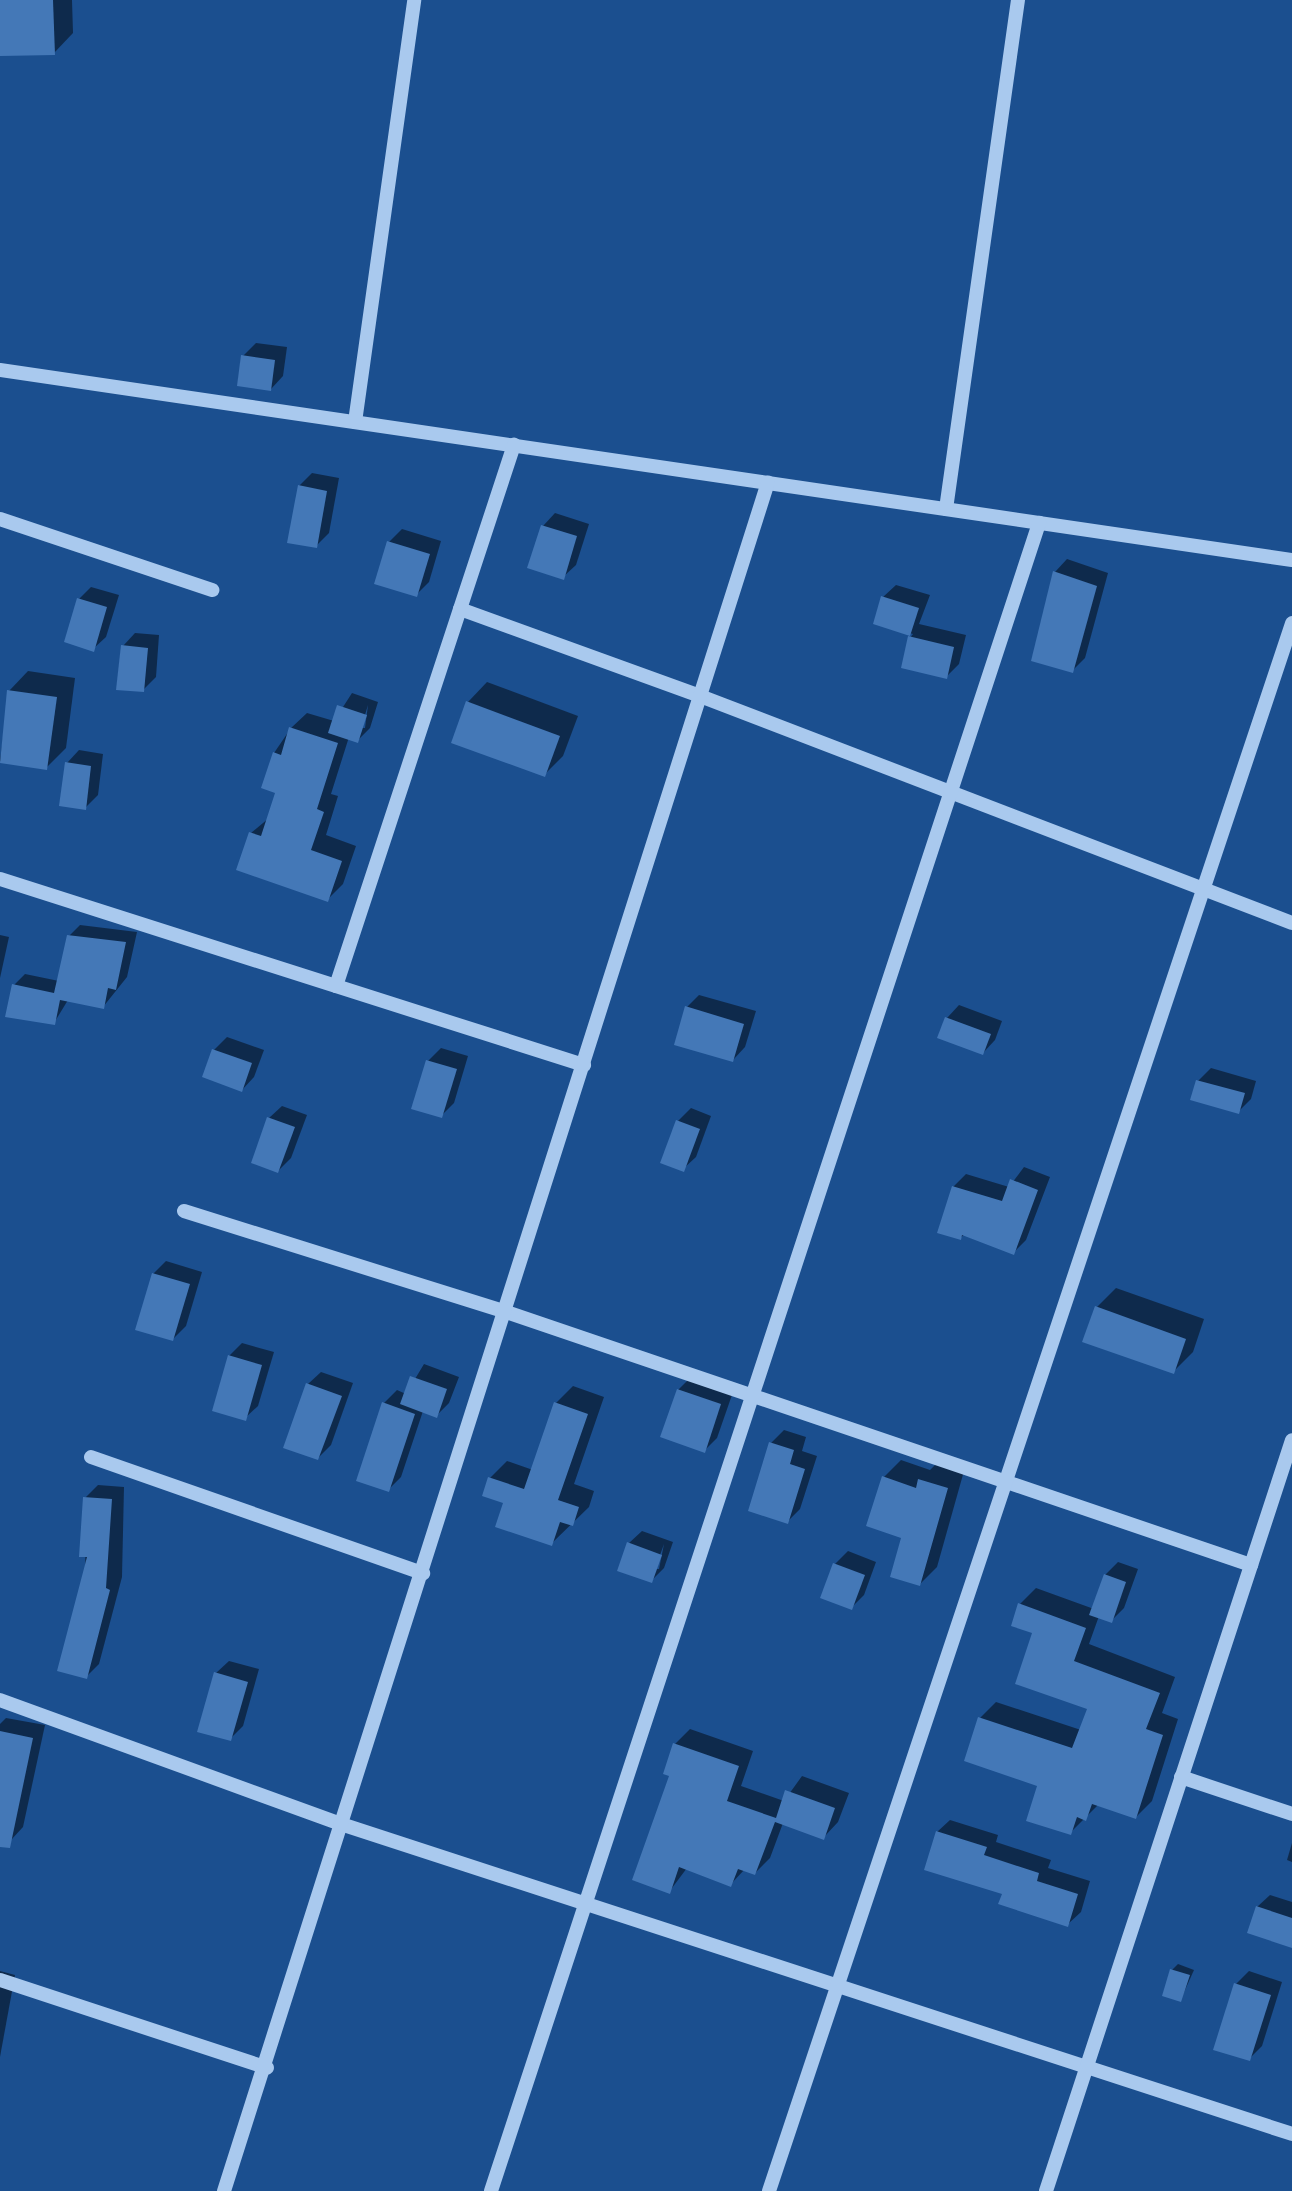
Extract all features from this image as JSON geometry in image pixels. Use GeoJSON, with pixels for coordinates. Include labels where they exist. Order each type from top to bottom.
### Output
{"type":"FeatureCollection","features":[{"type":"Feature","properties":{"kind":"street"},"geometry":{"type":"LineString","coordinates":[[355,422],[414,0]]}},
{"type":"Feature","properties":{"kind":"street"},"geometry":{"type":"LineString","coordinates":[[946,509],[1018,0]]}},
{"type":"Feature","properties":{"kind":"street"},"geometry":{"type":"LineString","coordinates":[[0,370],[1292,560]]}},
{"type":"Feature","properties":{"kind":"street"},"geometry":{"type":"LineString","coordinates":[[336,986],[514,445]]}},
{"type":"Feature","properties":{"kind":"street"},"geometry":{"type":"LineString","coordinates":[[224,2191],[267,2068],[768,482]]}},
{"type":"Feature","properties":{"kind":"street"},"geometry":{"type":"LineString","coordinates":[[0,519],[212,590]]}},
{"type":"Feature","properties":{"kind":"street"},"geometry":{"type":"LineString","coordinates":[[491,2191],[1039,523]]}},
{"type":"Feature","properties":{"kind":"street"},"geometry":{"type":"LineString","coordinates":[[460,609],[700,696],[1292,923]]}},
{"type":"Feature","properties":{"kind":"street"},"geometry":{"type":"LineString","coordinates":[[769,2191],[835,1985],[1292,623]]}},
{"type":"Feature","properties":{"kind":"street"},"geometry":{"type":"LineString","coordinates":[[0,879],[584,1065]]}},
{"type":"Feature","properties":{"kind":"street"},"geometry":{"type":"LineString","coordinates":[[184,1211],[506,1312],[1251,1565]]}},
{"type":"Feature","properties":{"kind":"street"},"geometry":{"type":"LineString","coordinates":[[1046,2191],[1292,1440]]}},
{"type":"Feature","properties":{"kind":"street"},"geometry":{"type":"LineString","coordinates":[[91,1457],[423,1573]]}},
{"type":"Feature","properties":{"kind":"street"},"geometry":{"type":"LineString","coordinates":[[0,1700],[344,1825],[1292,2134]]}},
{"type":"Feature","properties":{"kind":"street"},"geometry":{"type":"LineString","coordinates":[[1181,1777],[1292,1814]]}},
{"type":"Feature","properties":{"kind":"street"},"geometry":{"type":"LineString","coordinates":[[0,1980],[267,2068]]}},
{"type":"Feature","properties":{"kind":"building"},"geometry":{"type":"Polygon","coordinates":[[[0,0],[53,0],[55,55],[0,56],[0,0]]]}},
{"type":"Feature","properties":{"kind":"building"},"geometry":{"type":"Polygon","coordinates":[[[241,355],[275,360],[271,391],[237,386],[241,355]]]}},
{"type":"Feature","properties":{"kind":"building"},"geometry":{"type":"Polygon","coordinates":[[[298,485],[327,491],[317,548],[287,543],[298,485]]]}},
{"type":"Feature","properties":{"kind":"building"},"geometry":{"type":"Polygon","coordinates":[[[541,525],[577,536],[564,580],[527,568],[541,525]]]}},
{"type":"Feature","properties":{"kind":"building"},"geometry":{"type":"Polygon","coordinates":[[[387,541],[430,554],[417,597],[374,584],[387,541]]]}},
{"type":"Feature","properties":{"kind":"building"},"geometry":{"type":"Polygon","coordinates":[[[1053,571],[1097,586],[1073,673],[1031,661],[1053,571]]]}},
{"type":"Feature","properties":{"kind":"building"},"geometry":{"type":"Polygon","coordinates":[[[881,596],[919,608],[910,636],[873,624],[881,596]]]}},
{"type":"Feature","properties":{"kind":"building"},"geometry":{"type":"Polygon","coordinates":[[[77,598],[107,607],[94,652],[64,642],[77,598]]]}},
{"type":"Feature","properties":{"kind":"building"},"geometry":{"type":"Polygon","coordinates":[[[908,636],[954,647],[947,679],[901,668],[908,636]]]}},
{"type":"Feature","properties":{"kind":"building"},"geometry":{"type":"Polygon","coordinates":[[[121,645],[148,648],[144,692],[116,690],[121,645]]]}},
{"type":"Feature","properties":{"kind":"building"},"geometry":{"type":"Polygon","coordinates":[[[7,690],[57,697],[47,770],[0,763],[7,690]]]}},
{"type":"Feature","properties":{"kind":"building"},"geometry":{"type":"Polygon","coordinates":[[[466,701],[560,736],[545,777],[451,743],[466,701]]]}},
{"type":"Feature","properties":{"kind":"building"},"geometry":{"type":"Polygon","coordinates":[[[337,705],[367,715],[358,743],[328,733],[337,705]]]}},
{"type":"Feature","properties":{"kind":"building"},"geometry":{"type":"Polygon","coordinates":[[[289,727],[338,743],[317,809],[324,812],[311,850],[342,861],[328,902],[236,870],[249,832],[261,836],[275,793],[261,788],[273,752],[281,755],[289,727]]]}},
{"type":"Feature","properties":{"kind":"building"},"geometry":{"type":"Polygon","coordinates":[[[65,762],[91,766],[86,810],[59,806],[65,762]]]}},
{"type":"Feature","properties":{"kind":"building"},"geometry":{"type":"Polygon","coordinates":[[[67,935],[126,942],[116,990],[108,988],[104,1009],[60,1000],[55,1025],[5,1017],[12,984],[54,993],[67,935]]]}},
{"type":"Feature","properties":{"kind":"building"},"geometry":{"type":"Polygon","coordinates":[[[685,1006],[744,1024],[733,1062],[674,1045],[685,1006]]]}},
{"type":"Feature","properties":{"kind":"building"},"geometry":{"type":"Polygon","coordinates":[[[945,1017],[991,1034],[983,1055],[937,1038],[945,1017]]]}},
{"type":"Feature","properties":{"kind":"building"},"geometry":{"type":"Polygon","coordinates":[[[212,1049],[252,1063],[242,1092],[202,1077],[212,1049]]]}},
{"type":"Feature","properties":{"kind":"building"},"geometry":{"type":"Polygon","coordinates":[[[426,1060],[457,1069],[442,1118],[411,1109],[426,1060]]]}},
{"type":"Feature","properties":{"kind":"building"},"geometry":{"type":"Polygon","coordinates":[[[1196,1080],[1245,1093],[1239,1114],[1190,1100],[1196,1080]]]}},
{"type":"Feature","properties":{"kind":"building"},"geometry":{"type":"Polygon","coordinates":[[[267,1117],[295,1127],[278,1173],[251,1163],[267,1117]]]}},
{"type":"Feature","properties":{"kind":"building"},"geometry":{"type":"Polygon","coordinates":[[[676,1120],[700,1129],[684,1172],[660,1163],[676,1120]]]}},
{"type":"Feature","properties":{"kind":"building"},"geometry":{"type":"Polygon","coordinates":[[[1010,1179],[1038,1190],[1014,1255],[962,1235],[961,1240],[937,1233],[952,1186],[1002,1201],[1010,1179]]]}},
{"type":"Feature","properties":{"kind":"building"},"geometry":{"type":"Polygon","coordinates":[[[152,1273],[190,1284],[173,1341],[135,1330],[152,1273]]]}},
{"type":"Feature","properties":{"kind":"building"},"geometry":{"type":"Polygon","coordinates":[[[1095,1306],[1186,1339],[1174,1374],[1082,1342],[1095,1306]]]}},
{"type":"Feature","properties":{"kind":"building"},"geometry":{"type":"Polygon","coordinates":[[[228,1355],[262,1365],[246,1421],[212,1411],[228,1355]]]}},
{"type":"Feature","properties":{"kind":"building"},"geometry":{"type":"Polygon","coordinates":[[[410,1376],[447,1389],[437,1418],[400,1404],[410,1376]]]}},
{"type":"Feature","properties":{"kind":"building"},"geometry":{"type":"Polygon","coordinates":[[[306,1383],[342,1396],[318,1460],[283,1448],[306,1383]]]}},
{"type":"Feature","properties":{"kind":"building"},"geometry":{"type":"Polygon","coordinates":[[[677,1389],[721,1404],[705,1453],[660,1437],[677,1389]]]}},
{"type":"Feature","properties":{"kind":"building"},"geometry":{"type":"Polygon","coordinates":[[[382,1402],[415,1414],[389,1492],[356,1481],[382,1402]]]}},
{"type":"Feature","properties":{"kind":"building"},"geometry":{"type":"Polygon","coordinates":[[[554,1402],[588,1414],[558,1500],[579,1507],[573,1526],[560,1522],[552,1546],[495,1527],[503,1503],[482,1496],[488,1477],[524,1489],[554,1402]]]}},
{"type":"Feature","properties":{"kind":"building"},"geometry":{"type":"Polygon","coordinates":[[[769,1442],[794,1450],[790,1464],[805,1469],[788,1524],[748,1511],[769,1442]]]}},
{"type":"Feature","properties":{"kind":"building"},"geometry":{"type":"Polygon","coordinates":[[[882,1476],[916,1488],[918,1479],[948,1488],[920,1586],[890,1577],[901,1538],[866,1526],[882,1476]]]}},
{"type":"Feature","properties":{"kind":"building"},"geometry":{"type":"Polygon","coordinates":[[[83,1497],[112,1499],[106,1588],[110,1590],[87,1679],[57,1671],[87,1557],[79,1557],[83,1497]]]}},
{"type":"Feature","properties":{"kind":"building"},"geometry":{"type":"Polygon","coordinates":[[[627,1542],[662,1555],[652,1583],[617,1571],[627,1542]]]}},
{"type":"Feature","properties":{"kind":"building"},"geometry":{"type":"Polygon","coordinates":[[[833,1563],[865,1575],[852,1610],[820,1598],[833,1563]]]}},
{"type":"Feature","properties":{"kind":"building"},"geometry":{"type":"Polygon","coordinates":[[[1104,1574],[1126,1582],[1112,1623],[1089,1615],[1104,1574]]]}},
{"type":"Feature","properties":{"kind":"building"},"geometry":{"type":"Polygon","coordinates":[[[1018,1603],[1086,1628],[1074,1661],[1160,1693],[1146,1729],[1163,1735],[1136,1819],[1092,1804],[1086,1821],[1077,1817],[1071,1835],[1026,1821],[1037,1786],[964,1761],[978,1717],[1072,1748],[1087,1709],[1015,1684],[1032,1633],[1011,1626],[1018,1603]]]}},
{"type":"Feature","properties":{"kind":"building"},"geometry":{"type":"Polygon","coordinates":[[[214,1672],[248,1682],[231,1741],[197,1732],[214,1672]]]}},
{"type":"Feature","properties":{"kind":"building"},"geometry":{"type":"Polygon","coordinates":[[[0,1731],[33,1738],[10,1848],[0,1847],[0,1731]]]}},
{"type":"Feature","properties":{"kind":"building"},"geometry":{"type":"Polygon","coordinates":[[[673,1743],[739,1766],[727,1801],[776,1818],[785,1790],[835,1808],[824,1840],[775,1822],[755,1875],[738,1869],[731,1887],[679,1867],[670,1894],[632,1880],[669,1776],[663,1774],[673,1743]]]}},
{"type":"Feature","properties":{"kind":"building"},"geometry":{"type":"Polygon","coordinates":[[[936,1831],[987,1847],[984,1855],[1039,1873],[1037,1881],[1078,1894],[1068,1927],[998,1904],[1002,1894],[924,1870],[936,1831]]]}},
{"type":"Feature","properties":{"kind":"building"},"geometry":{"type":"Polygon","coordinates":[[[1256,1906],[1292,1918],[1292,1948],[1247,1933],[1256,1906]]]}},
{"type":"Feature","properties":{"kind":"building"},"geometry":{"type":"Polygon","coordinates":[[[1170,1969],[1190,1975],[1181,2002],[1162,1996],[1170,1969]]]}},
{"type":"Feature","properties":{"kind":"building"},"geometry":{"type":"Polygon","coordinates":[[[1234,1983],[1271,1995],[1250,2061],[1213,2050],[1234,1983]]]}}]}
